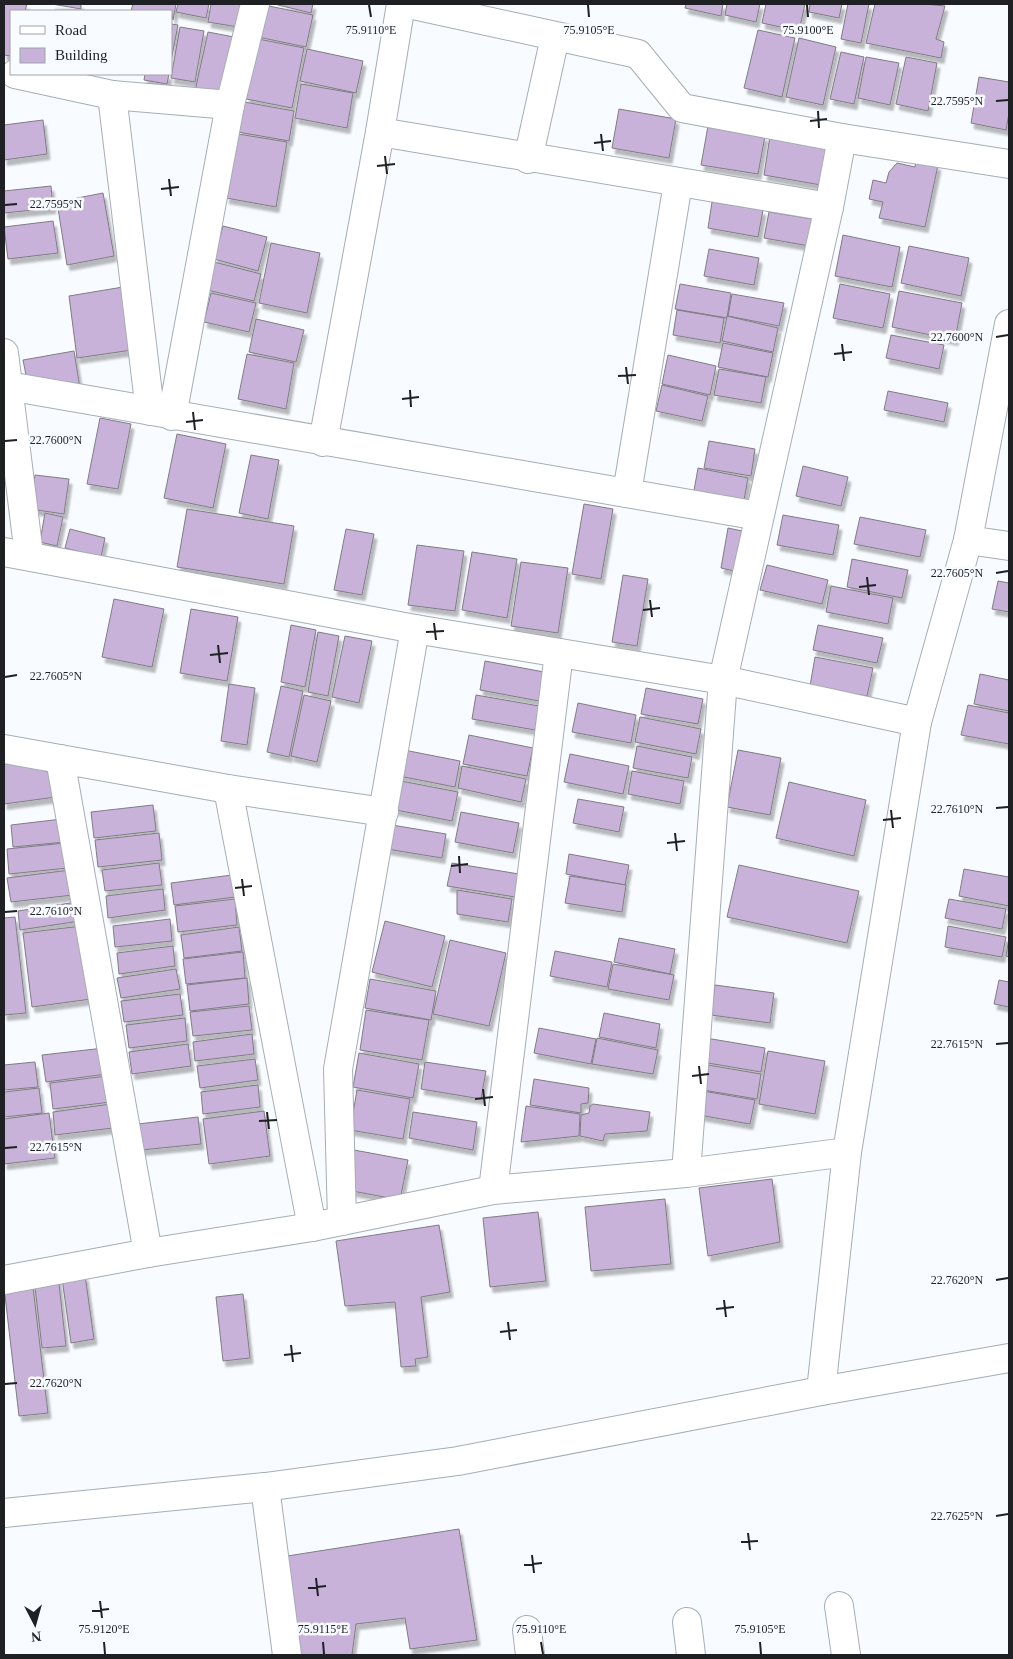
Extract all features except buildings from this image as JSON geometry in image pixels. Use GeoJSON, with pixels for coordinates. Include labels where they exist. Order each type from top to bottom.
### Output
{"type":"FeatureCollection","features":[{"type":"Feature","properties":{"kind":"street"},"geometry":{"type":"LineString","coordinates":[[161,413],[230,105],[255,4]]}},
{"type":"Feature","properties":{"kind":"street"},"geometry":{"type":"LineString","coordinates":[[323,442],[402,4]]}},
{"type":"Feature","properties":{"kind":"street"},"geometry":{"type":"LineString","coordinates":[[409,4],[638,54],[682,108],[842,138],[1009,164]]}},
{"type":"Feature","properties":{"kind":"street"},"geometry":{"type":"LineString","coordinates":[[528,159],[555,36]]}},
{"type":"Feature","properties":{"kind":"street"},"geometry":{"type":"LineString","coordinates":[[20,75],[112,95],[230,105]]}},
{"type":"Feature","properties":{"kind":"street"},"geometry":{"type":"LineString","coordinates":[[112,95],[161,413]]}},
{"type":"Feature","properties":{"kind":"street"},"geometry":{"type":"LineString","coordinates":[[380,132],[528,159],[829,207]]}},
{"type":"Feature","properties":{"kind":"street"},"geometry":{"type":"LineString","coordinates":[[686,1173],[723,680],[829,207],[842,138]]}},
{"type":"Feature","properties":{"kind":"street"},"geometry":{"type":"LineString","coordinates":[[627,493],[678,183]]}},
{"type":"Feature","properties":{"kind":"street"},"geometry":{"type":"LineString","coordinates":[[821,1391],[847,1152],[917,722],[968,540],[1009,324]]}},
{"type":"Feature","properties":{"kind":"street"},"geometry":{"type":"LineString","coordinates":[[4,353],[8,386],[16,554],[415,629],[723,680],[917,722]]}},
{"type":"Feature","properties":{"kind":"street"},"geometry":{"type":"LineString","coordinates":[[8,386],[759,516]]}},
{"type":"Feature","properties":{"kind":"street"},"geometry":{"type":"LineString","coordinates":[[968,540],[1009,546]]}},
{"type":"Feature","properties":{"kind":"street"},"geometry":{"type":"LineString","coordinates":[[342,1221],[338,1069],[415,629]]}},
{"type":"Feature","properties":{"kind":"street"},"geometry":{"type":"LineString","coordinates":[[493,1190],[559,653]]}},
{"type":"Feature","properties":{"kind":"street"},"geometry":{"type":"LineString","coordinates":[[4,749],[228,789],[384,812]]}},
{"type":"Feature","properties":{"kind":"street"},"geometry":{"type":"LineString","coordinates":[[60,760],[148,1253]]}},
{"type":"Feature","properties":{"kind":"street"},"geometry":{"type":"LineString","coordinates":[[228,789],[312,1227]]}},
{"type":"Feature","properties":{"kind":"street"},"geometry":{"type":"LineString","coordinates":[[4,1280],[148,1253],[312,1227],[493,1190],[686,1173],[847,1152]]}},
{"type":"Feature","properties":{"kind":"street"},"geometry":{"type":"LineString","coordinates":[[4,1512],[265,1487],[458,1461],[821,1391],[1009,1358]]}},
{"type":"Feature","properties":{"kind":"street"},"geometry":{"type":"LineString","coordinates":[[265,1487],[287,1655]]}},
{"type":"Feature","properties":{"kind":"street"},"geometry":{"type":"LineString","coordinates":[[839,1606],[846,1655]]}},
{"type":"Feature","properties":{"kind":"street"},"geometry":{"type":"LineString","coordinates":[[687,1622],[691,1655]]}}]}
